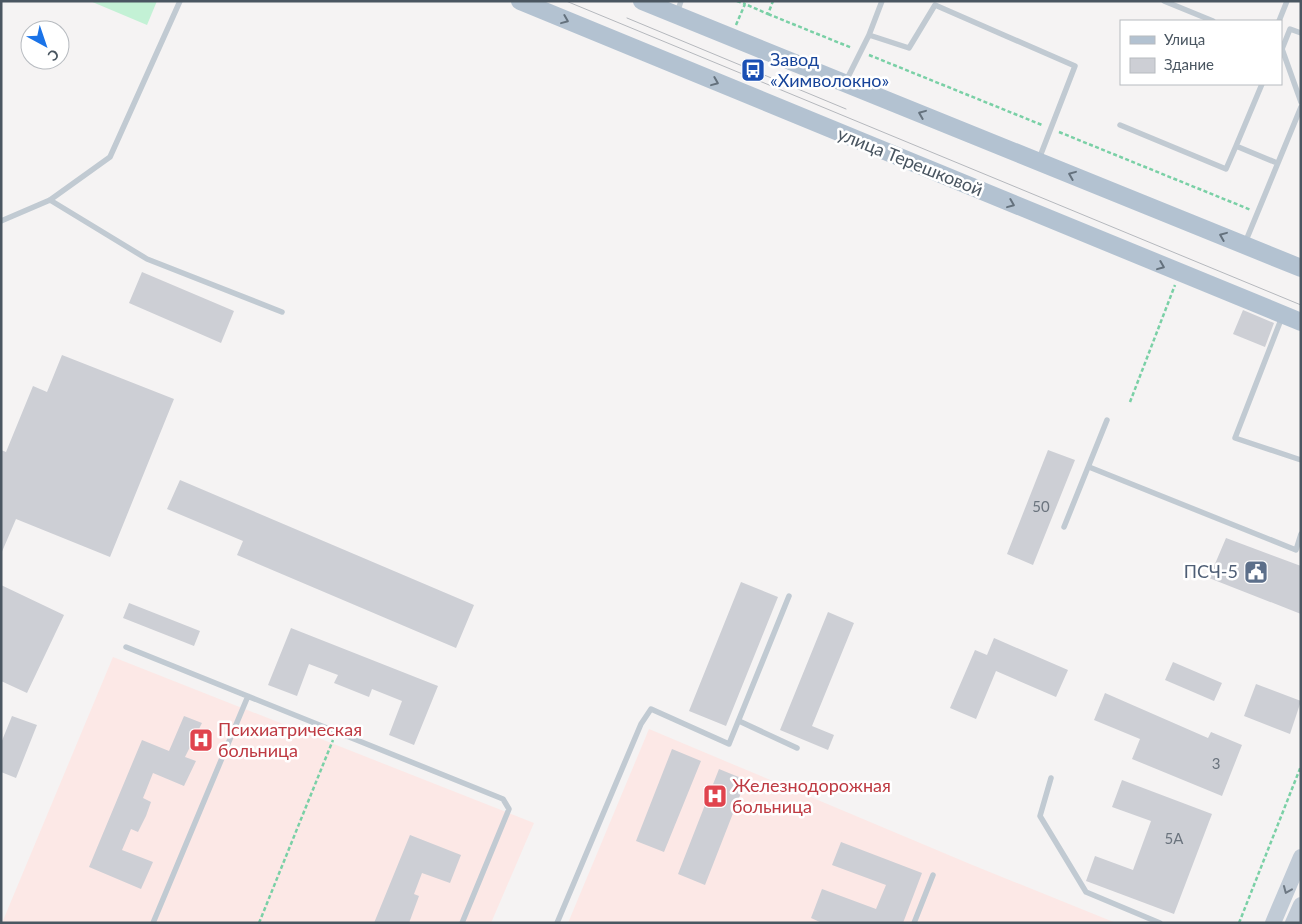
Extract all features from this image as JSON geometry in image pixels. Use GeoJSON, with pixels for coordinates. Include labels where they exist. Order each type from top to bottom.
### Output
{"type":"FeatureCollection","features":[{"type":"Feature","properties":{"kind":"main road","name":"улица Терешковой"},"geometry":{"type":"LineString","coordinates":[[520,1],[1180,274],[1301,322]]}},
{"type":"Feature","properties":{"kind":"main road"},"geometry":{"type":"LineString","coordinates":[[642,1],[679,8],[845,83],[1301,268]]}},
{"type":"Feature","properties":{"kind":"main road"},"geometry":{"type":"LineString","coordinates":[[1273,923],[1301,857]]}},
{"type":"Feature","properties":{"kind":"main road"},"geometry":{"type":"LineString","coordinates":[[1293,923],[1301,905]]}},
{"type":"Feature","properties":{"kind":"lane"},"geometry":{"type":"LineString","coordinates":[[1,221],[50,200],[110,157],[180,1]]}},
{"type":"Feature","properties":{"kind":"lane"},"geometry":{"type":"LineString","coordinates":[[845,83],[869,35],[882,1]]}},
{"type":"Feature","properties":{"kind":"lane"},"geometry":{"type":"LineString","coordinates":[[1164,1],[1211,20]]}},
{"type":"Feature","properties":{"kind":"lane"},"geometry":{"type":"LineString","coordinates":[[1279,20],[1287,1]]}},
{"type":"Feature","properties":{"kind":"lane"},"geometry":{"type":"LineString","coordinates":[[869,35],[909,48],[935,6],[1075,66],[1038,161]]}},
{"type":"Feature","properties":{"kind":"lane"},"geometry":{"type":"LineString","coordinates":[[1282,47],[1290,29],[1301,33]]}},
{"type":"Feature","properties":{"kind":"lane"},"geometry":{"type":"LineString","coordinates":[[1282,52],[1301,102]]}},
{"type":"Feature","properties":{"kind":"lane"},"geometry":{"type":"LineString","coordinates":[[1120,125],[1226,169],[1262,85]]}},
{"type":"Feature","properties":{"kind":"lane"},"geometry":{"type":"LineString","coordinates":[[1244,245],[1301,107]]}},
{"type":"Feature","properties":{"kind":"lane"},"geometry":{"type":"LineString","coordinates":[[1236,146],[1278,163]]}},
{"type":"Feature","properties":{"kind":"lane"},"geometry":{"type":"LineString","coordinates":[[50,200],[147,258],[282,312]]}},
{"type":"Feature","properties":{"kind":"lane"},"geometry":{"type":"LineString","coordinates":[[1283,315],[1235,438],[1301,460]]}},
{"type":"Feature","properties":{"kind":"lane"},"geometry":{"type":"LineString","coordinates":[[1064,527],[1107,420]]}},
{"type":"Feature","properties":{"kind":"lane"},"geometry":{"type":"LineString","coordinates":[[1089,466],[1296,550],[1301,534]]}},
{"type":"Feature","properties":{"kind":"lane"},"geometry":{"type":"LineString","coordinates":[[557,923],[640,724],[651,709],[729,744],[789,596]]}},
{"type":"Feature","properties":{"kind":"lane"},"geometry":{"type":"LineString","coordinates":[[126,647],[503,799],[509,809],[462,923]]}},
{"type":"Feature","properties":{"kind":"lane"},"geometry":{"type":"LineString","coordinates":[[153,923],[248,696]]}},
{"type":"Feature","properties":{"kind":"lane"},"geometry":{"type":"LineString","coordinates":[[739,721],[797,748]]}},
{"type":"Feature","properties":{"kind":"lane"},"geometry":{"type":"LineString","coordinates":[[1051,778],[1040,816],[1086,892],[1160,923]]}},
{"type":"Feature","properties":{"kind":"lane"},"geometry":{"type":"LineString","coordinates":[[914,923],[934,875]]}},
{"type":"Feature","properties":{"kind":"path"},"geometry":{"type":"LineString","coordinates":[[737,1],[1257,213]]}},
{"type":"Feature","properties":{"kind":"path"},"geometry":{"type":"LineString","coordinates":[[768,14],[773,1]]}},
{"type":"Feature","properties":{"kind":"path"},"geometry":{"type":"LineString","coordinates":[[734,31],[745,4]]}},
{"type":"Feature","properties":{"kind":"path"},"geometry":{"type":"LineString","coordinates":[[1130,402],[1180,274]]}},
{"type":"Feature","properties":{"kind":"path"},"geometry":{"type":"LineString","coordinates":[[259,923],[336,732]]}},
{"type":"Feature","properties":{"kind":"path"},"geometry":{"type":"LineString","coordinates":[[1239,923],[1301,766]]}},
{"type":"Feature","properties":{"kind":"shaded area","name":"Психиатрическая больница"},"geometry":{"type":"Polygon","coordinates":[[[113,657],[534,823],[491,923],[2,923],[113,657]]]}},
{"type":"Feature","properties":{"kind":"shaded area","name":"Железнодорожная больница"},"geometry":{"type":"Polygon","coordinates":[[[649,729],[970,864],[1116,923],[568,923],[649,729]]]}},
{"type":"Feature","properties":{"kind":"green space"},"geometry":{"type":"Polygon","coordinates":[[[90,1],[157,1],[147,25],[90,1]]]}},
{"type":"Feature","properties":{"kind":"building"},"geometry":{"type":"Polygon","coordinates":[[[142,272],[234,311],[221,343],[129,303],[142,272]]]}},
{"type":"Feature","properties":{"kind":"building"},"geometry":{"type":"Polygon","coordinates":[[[1243,310],[1274,323],[1265,347],[1233,334],[1243,310]]]}},
{"type":"Feature","properties":{"kind":"building"},"geometry":{"type":"Polygon","coordinates":[[[62,355],[174,399],[110,557],[16,519],[1,554],[1,450],[6,452],[33,386],[47,392],[62,355]]]}},
{"type":"Feature","properties":{"kind":"building"},"geometry":{"type":"Polygon","coordinates":[[[1048,450],[1075,460],[1033,565],[1007,554],[1048,450]]]}},
{"type":"Feature","properties":{"kind":"building"},"geometry":{"type":"Polygon","coordinates":[[[180,480],[474,605],[456,648],[237,555],[243,541],[167,509],[180,480]]]}},
{"type":"Feature","properties":{"kind":"building","name":"ПСЧ-5"},"geometry":{"type":"Polygon","coordinates":[[[1226,538],[1301,566],[1301,614],[1209,578],[1226,538]]]}},
{"type":"Feature","properties":{"kind":"building"},"geometry":{"type":"Polygon","coordinates":[[[741,582],[778,597],[726,726],[689,711],[741,582]]]}},
{"type":"Feature","properties":{"kind":"building"},"geometry":{"type":"Polygon","coordinates":[[[1,585],[64,615],[27,693],[1,681],[1,585]]]}},
{"type":"Feature","properties":{"kind":"building"},"geometry":{"type":"Polygon","coordinates":[[[129,603],[200,631],[194,646],[123,618],[129,603]]]}},
{"type":"Feature","properties":{"kind":"building"},"geometry":{"type":"Polygon","coordinates":[[[828,612],[854,623],[812,726],[834,735],[828,750],[780,730],[828,612]]]}},
{"type":"Feature","properties":{"kind":"building"},"geometry":{"type":"Polygon","coordinates":[[[291,628],[438,686],[414,745],[389,735],[402,701],[372,689],[369,697],[334,683],[338,675],[309,664],[297,696],[268,685],[291,628]]]}},
{"type":"Feature","properties":{"kind":"building"},"geometry":{"type":"Polygon","coordinates":[[[994,638],[1068,670],[1056,697],[996,671],[976,719],[950,708],[975,650],[987,655],[994,638]]]}},
{"type":"Feature","properties":{"kind":"building"},"geometry":{"type":"Polygon","coordinates":[[[1173,662],[1222,683],[1214,701],[1165,680],[1173,662]]]}},
{"type":"Feature","properties":{"kind":"building"},"geometry":{"type":"Polygon","coordinates":[[[1256,684],[1301,701],[1290,734],[1244,716],[1256,684]]]}},
{"type":"Feature","properties":{"kind":"building"},"geometry":{"type":"Polygon","coordinates":[[[1105,693],[1208,738],[1211,732],[1242,745],[1222,796],[1132,759],[1140,739],[1094,720],[1105,693]]]}},
{"type":"Feature","properties":{"kind":"building"},"geometry":{"type":"Polygon","coordinates":[[[12,716],[37,725],[16,778],[1,772],[1,743],[12,716]]]}},
{"type":"Feature","properties":{"kind":"building"},"geometry":{"type":"Polygon","coordinates":[[[184,716],[202,723],[185,757],[196,761],[184,786],[153,773],[143,798],[151,802],[146,816],[138,832],[131,829],[122,850],[153,862],[141,889],[89,867],[142,740],[169,751],[184,716]]]}},
{"type":"Feature","properties":{"kind":"building"},"geometry":{"type":"Polygon","coordinates":[[[672,749],[701,761],[664,852],[636,841],[672,749]]]}},
{"type":"Feature","properties":{"kind":"building"},"geometry":{"type":"Polygon","coordinates":[[[719,769],[746,780],[705,885],[678,874],[719,769]]]}},
{"type":"Feature","properties":{"kind":"building"},"geometry":{"type":"Polygon","coordinates":[[[1122,780],[1212,814],[1174,914],[1086,881],[1095,856],[1133,870],[1151,821],[1112,807],[1122,780]]]}},
{"type":"Feature","properties":{"kind":"building"},"geometry":{"type":"Polygon","coordinates":[[[410,835],[461,855],[450,883],[422,873],[414,894],[419,896],[409,923],[374,923],[410,835]]]}},
{"type":"Feature","properties":{"kind":"building"},"geometry":{"type":"Polygon","coordinates":[[[841,842],[922,873],[903,923],[822,923],[811,918],[822,889],[876,909],[886,885],[832,865],[841,842]]]}},
{"type":"Feature","properties":{"kind":"tram line"},"geometry":{"type":"LineString","coordinates":[[566,1],[1301,305]]}},
{"type":"Feature","properties":{"kind":"tram line"},"geometry":{"type":"LineString","coordinates":[[627,18],[846,109]]}},
{"type":"Feature","properties":{"kind":"place","name":"Завод «Химволокно»"},"geometry":{"type":"Point","coordinates":[753,70]}},
{"type":"Feature","properties":{"kind":"place","name":"ПСЧ-5"},"geometry":{"type":"Point","coordinates":[1256,572]}},
{"type":"Feature","properties":{"kind":"place","name":"Психиатрическая больница"},"geometry":{"type":"Point","coordinates":[201,740]}},
{"type":"Feature","properties":{"kind":"place","name":"Железнодорожная больница"},"geometry":{"type":"Point","coordinates":[715,796]}}]}
